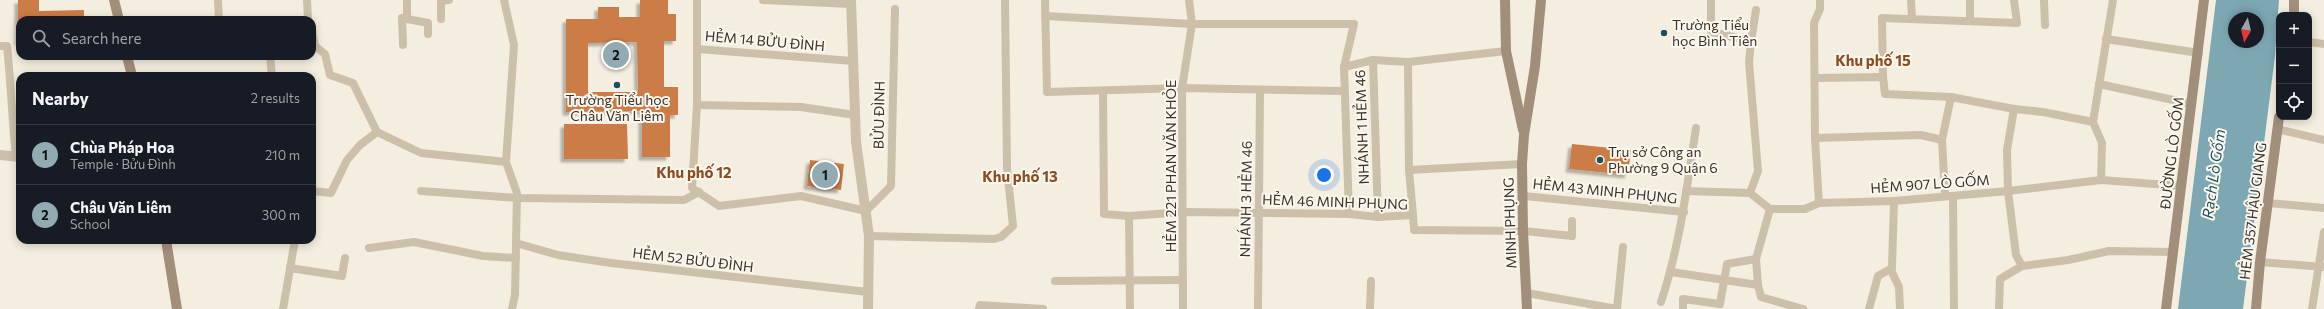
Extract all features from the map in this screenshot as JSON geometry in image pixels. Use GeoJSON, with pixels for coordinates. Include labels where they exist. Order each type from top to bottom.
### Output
{"type":"FeatureCollection","features":[{"type":"Feature","properties":{"kind":"street"},"geometry":{"type":"LineString","coordinates":[[114,0],[118,16]]}},
{"type":"Feature","properties":{"kind":"street","name":"MINH PHỤNG"},"geometry":{"type":"LineString","coordinates":[[1505,0],[1506,51],[1524,135]]}},
{"type":"Feature","properties":{"kind":"street","name":"MINH PHỤNG"},"geometry":{"type":"LineString","coordinates":[[1527,309],[1523,231],[1524,196],[1522,164],[1524,135],[1535,66],[1541,0]]}},
{"type":"Feature","properties":{"kind":"street","name":"ĐƯỜNG LÒ GỐM"},"geometry":{"type":"LineString","coordinates":[[2166,309],[2204,0]]}},
{"type":"Feature","properties":{"kind":"street"},"geometry":{"type":"LineString","coordinates":[[2294,0],[2294,12]]}},
{"type":"Feature","properties":{"kind":"street","name":"BỬU ĐÌNH"},"geometry":{"type":"LineString","coordinates":[[851,2],[856,142],[869,236],[868,309]]}},
{"type":"Feature","properties":{"kind":"street"},"geometry":{"type":"LineString","coordinates":[[128,60],[131,72]]}},
{"type":"Feature","properties":{"kind":"street","name":"HẺM 357 HẬU GIANG"},"geometry":{"type":"LineString","coordinates":[[2256,309],[2260,262],[2279,120]]}},
{"type":"Feature","properties":{"kind":"street"},"geometry":{"type":"LineString","coordinates":[[0,155],[16,156]]}},
{"type":"Feature","properties":{"kind":"street"},"geometry":{"type":"LineString","coordinates":[[167,244],[177,309]]}},
{"type":"Feature","properties":{"kind":"lane"},"geometry":{"type":"LineString","coordinates":[[218,0],[220,16]]}},
{"type":"Feature","properties":{"kind":"lane"},"geometry":{"type":"LineString","coordinates":[[307,0],[308,16]]}},
{"type":"Feature","properties":{"kind":"lane"},"geometry":{"type":"LineString","coordinates":[[407,0],[407,18]]}},
{"type":"Feature","properties":{"kind":"lane"},"geometry":{"type":"LineString","coordinates":[[441,19],[440,1],[449,0]]}},
{"type":"Feature","properties":{"kind":"lane"},"geometry":{"type":"LineString","coordinates":[[504,0],[514,45],[506,162],[517,198],[515,295],[512,309]]}},
{"type":"Feature","properties":{"kind":"lane","name":"HẺM 14 BỬU ĐÌNH"},"geometry":{"type":"LineString","coordinates":[[697,0],[697,49],[853,61]]}},
{"type":"Feature","properties":{"kind":"lane"},"geometry":{"type":"LineString","coordinates":[[763,0],[851,2]]}},
{"type":"Feature","properties":{"kind":"lane"},"geometry":{"type":"LineString","coordinates":[[869,236],[994,239],[1001,237],[1013,226],[1007,168],[1005,0]]}},
{"type":"Feature","properties":{"kind":"lane"},"geometry":{"type":"LineString","coordinates":[[1045,0],[1047,92],[1182,88],[1343,91]]}},
{"type":"Feature","properties":{"kind":"lane","name":"HẺM 221 PHAN VĂN KHỎE"},"geometry":{"type":"LineString","coordinates":[[1183,309],[1184,212],[1182,88],[1192,24],[1189,0]]}},
{"type":"Feature","properties":{"kind":"lane"},"geometry":{"type":"LineString","coordinates":[[1711,0],[1711,32],[1751,41]]}},
{"type":"Feature","properties":{"kind":"lane"},"geometry":{"type":"LineString","coordinates":[[1819,203],[1815,138],[1816,78],[1814,22],[1820,10],[1820,0]]}},
{"type":"Feature","properties":{"kind":"lane"},"geometry":{"type":"LineString","coordinates":[[1911,0],[1912,18]]}},
{"type":"Feature","properties":{"kind":"lane"},"geometry":{"type":"LineString","coordinates":[[1970,0],[1970,20]]}},
{"type":"Feature","properties":{"kind":"lane"},"geometry":{"type":"LineString","coordinates":[[2014,0],[2017,22],[1882,18],[1883,76],[1885,94],[1950,97],[2014,109],[2043,112],[2093,122]]}},
{"type":"Feature","properties":{"kind":"lane"},"geometry":{"type":"LineString","coordinates":[[2044,0],[2045,25]]}},
{"type":"Feature","properties":{"kind":"lane"},"geometry":{"type":"LineString","coordinates":[[2101,180],[2102,143],[2093,122],[2112,0]]}},
{"type":"Feature","properties":{"kind":"lane","name":"BỬU ĐÌNH"},"geometry":{"type":"LineString","coordinates":[[866,211],[891,186],[895,9]]}},
{"type":"Feature","properties":{"kind":"lane"},"geometry":{"type":"LineString","coordinates":[[1750,193],[1758,171],[1749,62],[1756,10]]}},
{"type":"Feature","properties":{"kind":"lane"},"geometry":{"type":"LineString","coordinates":[[1045,16],[1192,24],[1354,24],[1344,67],[1343,91],[1349,214]]}},
{"type":"Feature","properties":{"kind":"lane"},"geometry":{"type":"LineString","coordinates":[[403,45],[402,18],[428,23],[428,34]]}},
{"type":"Feature","properties":{"kind":"lane"},"geometry":{"type":"LineString","coordinates":[[2106,39],[2198,53]]}},
{"type":"Feature","properties":{"kind":"lane"},"geometry":{"type":"LineString","coordinates":[[2312,42],[2324,44]]}},
{"type":"Feature","properties":{"kind":"lane"},"geometry":{"type":"LineString","coordinates":[[0,46],[7,46],[11,70],[10,103],[16,143]]}},
{"type":"Feature","properties":{"kind":"lane"},"geometry":{"type":"LineString","coordinates":[[316,47],[325,54],[330,75],[353,83],[377,132],[421,153],[506,162]]}},
{"type":"Feature","properties":{"kind":"lane"},"geometry":{"type":"LineString","coordinates":[[697,49],[692,188],[719,206],[801,196],[866,211]]}},
{"type":"Feature","properties":{"kind":"lane"},"geometry":{"type":"LineString","coordinates":[[1344,67],[1373,60],[1408,62],[1506,51]]}},
{"type":"Feature","properties":{"kind":"lane"},"geometry":{"type":"LineString","coordinates":[[270,60],[272,72]]}},
{"type":"Feature","properties":{"kind":"lane","name":"NHÁNH 1 HẺM 46"},"geometry":{"type":"LineString","coordinates":[[1373,60],[1378,217]]}},
{"type":"Feature","properties":{"kind":"lane"},"geometry":{"type":"LineString","coordinates":[[1408,62],[1409,170],[1413,215]]}},
{"type":"Feature","properties":{"kind":"lane"},"geometry":{"type":"LineString","coordinates":[[1816,78],[1883,76]]}},
{"type":"Feature","properties":{"kind":"lane"},"geometry":{"type":"LineString","coordinates":[[2099,84],[2192,104]]}},
{"type":"Feature","properties":{"kind":"lane","name":"HẺM 46 MINH PHỤNG"},"geometry":{"type":"LineString","coordinates":[[1103,90],[1104,214],[1129,216],[1184,212],[1349,214],[1378,217],[1413,215],[1414,230],[1523,231]]}},
{"type":"Feature","properties":{"kind":"lane","name":"NHÁNH 3 HẺM 46"},"geometry":{"type":"LineString","coordinates":[[1258,309],[1260,90]]}},
{"type":"Feature","properties":{"kind":"lane"},"geometry":{"type":"LineString","coordinates":[[1950,97],[1942,140],[1949,196],[1954,309]]}},
{"type":"Feature","properties":{"kind":"lane"},"geometry":{"type":"LineString","coordinates":[[696,105],[801,107],[855,115]]}},
{"type":"Feature","properties":{"kind":"lane"},"geometry":{"type":"LineString","coordinates":[[2014,109],[2007,150],[2008,191],[2016,255],[2022,266]]}},
{"type":"Feature","properties":{"kind":"lane","name":"HẺM 43 MINH PHỤNG"},"geometry":{"type":"LineString","coordinates":[[1661,302],[1671,272],[1684,212],[1696,128]]}},
{"type":"Feature","properties":{"kind":"lane"},"geometry":{"type":"LineString","coordinates":[[2277,130],[2324,140]]}},
{"type":"Feature","properties":{"kind":"lane"},"geometry":{"type":"LineString","coordinates":[[316,191],[331,193],[347,160],[360,145],[377,132]]}},
{"type":"Feature","properties":{"kind":"lane"},"geometry":{"type":"LineString","coordinates":[[1815,138],[1921,135],[1942,140]]}},
{"type":"Feature","properties":{"kind":"lane"},"geometry":{"type":"LineString","coordinates":[[1409,170],[1522,164]]}},
{"type":"Feature","properties":{"kind":"lane","name":"HẺM 907 LÒ GỐM"},"geometry":{"type":"LineString","coordinates":[[1770,209],[1805,209],[1819,203],[1894,201],[2008,191],[2101,180],[2182,186]]}},
{"type":"Feature","properties":{"kind":"lane"},"geometry":{"type":"LineString","coordinates":[[421,191],[517,198],[684,200],[698,192]]}},
{"type":"Feature","properties":{"kind":"lane"},"geometry":{"type":"LineString","coordinates":[[1686,191],[1750,193],[1770,209],[1756,259],[1758,285],[1761,297],[1803,309]]}},
{"type":"Feature","properties":{"kind":"lane","name":"HẺM 43 MINH PHỤNG"},"geometry":{"type":"LineString","coordinates":[[1524,196],[1684,212]]}},
{"type":"Feature","properties":{"kind":"lane"},"geometry":{"type":"LineString","coordinates":[[1894,201],[1891,270],[1900,287],[1900,309]]}},
{"type":"Feature","properties":{"kind":"lane"},"geometry":{"type":"LineString","coordinates":[[2268,203],[2324,208]]}},
{"type":"Feature","properties":{"kind":"lane"},"geometry":{"type":"LineString","coordinates":[[1129,216],[1130,309]]}},
{"type":"Feature","properties":{"kind":"lane"},"geometry":{"type":"LineString","coordinates":[[1523,231],[1572,236],[1572,221]]}},
{"type":"Feature","properties":{"kind":"lane"},"geometry":{"type":"LineString","coordinates":[[2312,309],[2321,266],[2324,232]]}},
{"type":"Feature","properties":{"kind":"lane"},"geometry":{"type":"LineString","coordinates":[[369,248],[414,242],[483,256],[516,258]]}},
{"type":"Feature","properties":{"kind":"lane","name":"HẺM 52 BỬU ĐÌNH"},"geometry":{"type":"LineString","coordinates":[[516,243],[558,255],[611,263],[868,292]]}},
{"type":"Feature","properties":{"kind":"lane"},"geometry":{"type":"LineString","coordinates":[[283,309],[294,244]]}},
{"type":"Feature","properties":{"kind":"lane"},"geometry":{"type":"LineString","coordinates":[[1527,293],[1617,309],[1623,248]]}},
{"type":"Feature","properties":{"kind":"lane"},"geometry":{"type":"LineString","coordinates":[[1999,309],[2000,279],[2022,266],[2068,260],[2110,251],[2174,252]]}},
{"type":"Feature","properties":{"kind":"lane"},"geometry":{"type":"LineString","coordinates":[[290,268],[342,276],[345,258]]}},
{"type":"Feature","properties":{"kind":"lane"},"geometry":{"type":"LineString","coordinates":[[1682,309],[1684,299],[1720,304],[1727,264],[1756,259]]}},
{"type":"Feature","properties":{"kind":"lane"},"geometry":{"type":"LineString","coordinates":[[2260,262],[2321,266]]}},
{"type":"Feature","properties":{"kind":"lane"},"geometry":{"type":"LineString","coordinates":[[1869,309],[1878,276],[1891,270]]}},
{"type":"Feature","properties":{"kind":"lane"},"geometry":{"type":"LineString","coordinates":[[1671,272],[1758,285]]}},
{"type":"Feature","properties":{"kind":"lane"},"geometry":{"type":"LineString","coordinates":[[1055,281],[1183,280]]}},
{"type":"Feature","properties":{"kind":"lane"},"geometry":{"type":"LineString","coordinates":[[1370,309],[1371,281]]}},
{"type":"Feature","properties":{"kind":"lane"},"geometry":{"type":"LineString","coordinates":[[979,307],[1042,309]]}},
{"type":"Feature","properties":{"kind":"water","name":"Rạch Lò Gốm"},"geometry":{"type":"Polygon","coordinates":[[[2216,0],[2279,0],[2278,12],[2276,12],[2275,56],[2243,309],[2178,309],[2216,0]]]}},
{"type":"Feature","properties":{"kind":"building"},"geometry":{"type":"Polygon","coordinates":[[[18,0],[39,0],[39,11],[84,10],[84,16],[18,16],[18,0]]]}},
{"type":"Feature","properties":{"kind":"building"},"geometry":{"type":"Polygon","coordinates":[[[640,0],[668,0],[668,14],[676,14],[676,41],[664,41],[664,87],[678,87],[678,115],[670,115],[670,157],[642,157],[642,111],[566,112],[566,19],[598,19],[598,7],[619,7],[619,17],[640,17],[640,0]],[[637,42],[588,43],[588,92],[638,92],[637,42]]]}},
{"type":"Feature","properties":{"kind":"building"},"geometry":{"type":"Polygon","coordinates":[[[564,124],[627,124],[628,159],[564,159],[564,124]]]}},
{"type":"Feature","properties":{"kind":"building","name":"Trụ sở Công an Phường 9 Quận 6"},"geometry":{"type":"Polygon","coordinates":[[[1572,144],[1631,150],[1628,175],[1569,169],[1572,144]]]}},
{"type":"Feature","properties":{"kind":"building"},"geometry":{"type":"Polygon","coordinates":[[[810,160],[844,164],[841,190],[807,186],[810,160]]]}},
{"type":"Feature","properties":{"kind":"place","name":"Trường Tiểu học Bình Tiên"},"geometry":{"type":"Point","coordinates":[1664,33]}},
{"type":"Feature","properties":{"kind":"place","name":"Châu Văn Liêm"},"geometry":{"type":"Point","coordinates":[616,55]}},
{"type":"Feature","properties":{"kind":"place","name":"Trường Tiểu học Châu Văn Liêm"},"geometry":{"type":"Point","coordinates":[617,85]}},
{"type":"Feature","properties":{"kind":"place","name":"Trụ sở Công an Phường 9 Quận 6"},"geometry":{"type":"Point","coordinates":[1600,160]}},
{"type":"Feature","properties":{"kind":"place","name":"Chùa Pháp Hoa"},"geometry":{"type":"Point","coordinates":[825,175]}},
{"type":"Feature","properties":{"kind":"district","name":"Khu phố 15"},"geometry":{"type":"Point","coordinates":[1873,61]}},
{"type":"Feature","properties":{"kind":"district","name":"Khu phố 12"},"geometry":{"type":"Point","coordinates":[694,173]}},
{"type":"Feature","properties":{"kind":"district","name":"Khu phố 13"},"geometry":{"type":"Point","coordinates":[1020,177]}}]}
